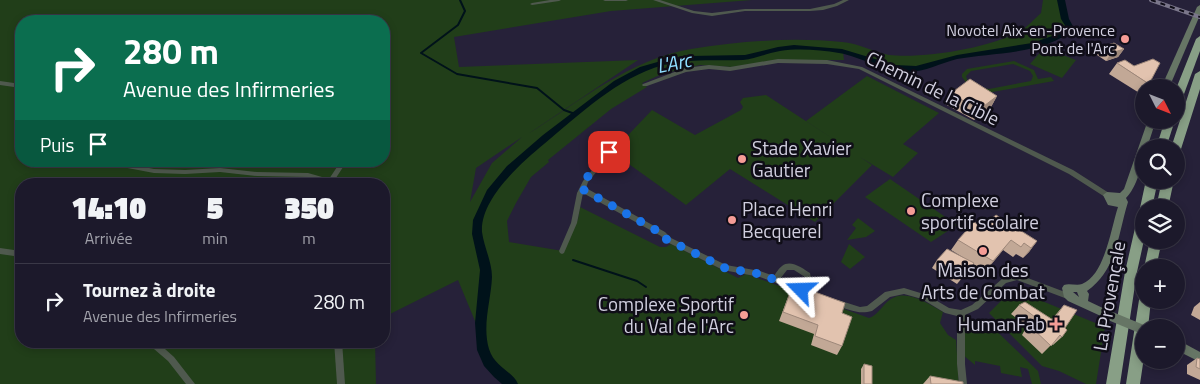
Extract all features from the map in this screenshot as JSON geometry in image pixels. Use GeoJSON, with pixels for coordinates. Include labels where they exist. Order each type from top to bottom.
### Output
{"type":"FeatureCollection","features":[{"type":"Feature","properties":{"kind":"highway"},"geometry":{"type":"LineString","coordinates":[[1185,79],[1200,39]]}},
{"type":"Feature","properties":{"kind":"highway"},"geometry":{"type":"LineString","coordinates":[[1179,139],[1200,74]]}},
{"type":"Feature","properties":{"kind":"highway","name":"La Provençale"},"geometry":{"type":"LineString","coordinates":[[1113,384],[1136,249]]}},
{"type":"Feature","properties":{"kind":"highway","name":"La Provençale"},"geometry":{"type":"LineString","coordinates":[[1134,382],[1144,309]]}},
{"type":"Feature","properties":{"kind":"main road"},"geometry":{"type":"LineString","coordinates":[[1169,79],[1200,7]]}},
{"type":"Feature","properties":{"kind":"main road"},"geometry":{"type":"LineString","coordinates":[[1135,326],[1098,311],[1076,295],[1092,283],[1108,262],[1120,218],[1119,202],[1128,191],[1149,129]]}},
{"type":"Feature","properties":{"kind":"main road"},"geometry":{"type":"LineString","coordinates":[[1107,195],[1108,200],[1119,202]]}},
{"type":"Feature","properties":{"kind":"main road"},"geometry":{"type":"LineString","coordinates":[[1185,349],[1200,357]]}},
{"type":"Feature","properties":{"kind":"street"},"geometry":{"type":"LineString","coordinates":[[532,4],[559,0]]}},
{"type":"Feature","properties":{"kind":"street"},"geometry":{"type":"LineString","coordinates":[[604,0],[626,0]]}},
{"type":"Feature","properties":{"kind":"street"},"geometry":{"type":"LineString","coordinates":[[655,0],[699,13],[717,15],[743,10],[801,10],[831,6],[847,0]]}},
{"type":"Feature","properties":{"kind":"street","name":"Chemin de la Cible"},"geometry":{"type":"LineString","coordinates":[[645,85],[685,70],[709,67],[730,70],[778,61],[827,62],[852,66],[1067,170],[1107,195]]}},
{"type":"Feature","properties":{"kind":"street"},"geometry":{"type":"LineString","coordinates":[[0,84],[15,85]]}},
{"type":"Feature","properties":{"kind":"street"},"geometry":{"type":"LineString","coordinates":[[562,251],[577,214],[582,189],[589,174],[620,140]]}},
{"type":"Feature","properties":{"kind":"street"},"geometry":{"type":"LineString","coordinates":[[133,167],[154,171],[220,170],[257,174],[308,175],[317,178]]}},
{"type":"Feature","properties":{"kind":"street"},"geometry":{"type":"LineString","coordinates":[[331,178],[340,167]]}},
{"type":"Feature","properties":{"kind":"street"},"geometry":{"type":"LineString","coordinates":[[582,189],[663,234],[664,238],[725,268],[747,270],[776,279],[820,297],[860,310],[872,308],[888,294],[904,291],[924,297],[948,311],[961,313],[975,307],[1004,281],[1017,278],[1053,290],[1076,295]]}},
{"type":"Feature","properties":{"kind":"street"},"geometry":{"type":"LineString","coordinates":[[0,251],[15,253]]}},
{"type":"Feature","properties":{"kind":"street"},"geometry":{"type":"LineString","coordinates":[[776,279],[785,267],[800,268],[808,275],[810,290],[820,297]]}},
{"type":"Feature","properties":{"kind":"street"},"geometry":{"type":"LineString","coordinates":[[961,313],[963,384]]}},
{"type":"Feature","properties":{"kind":"street"},"geometry":{"type":"LineString","coordinates":[[158,348],[170,359],[191,384]]}},
{"type":"Feature","properties":{"kind":"street"},"geometry":{"type":"LineString","coordinates":[[338,348],[341,384]]}},
{"type":"Feature","properties":{"kind":"green space"},"geometry":{"type":"Polygon","coordinates":[[[0,0],[752,0],[611,11],[454,37],[459,67],[638,60],[528,134],[606,83],[647,62],[669,54],[728,44],[805,40],[848,43],[889,55],[937,54],[974,47],[1006,38],[1024,28],[1041,13],[1043,0],[1061,0],[1065,19],[1070,28],[1066,33],[1043,42],[950,59],[915,69],[888,66],[843,52],[844,60],[779,60],[732,67],[700,65],[662,74],[642,83],[647,87],[611,109],[548,160],[549,162],[531,177],[507,221],[509,242],[563,251],[578,219],[580,207],[660,247],[666,247],[671,244],[738,278],[746,274],[869,318],[894,297],[908,296],[915,298],[943,312],[940,323],[948,335],[956,340],[959,384],[512,384],[495,369],[483,354],[480,333],[458,280],[390,314],[390,178],[15,178],[15,348],[375,348],[376,384],[0,384],[0,0]],[[522,137],[476,168],[470,202],[492,163],[522,137]]]}},
{"type":"Feature","properties":{"kind":"green space"},"geometry":{"type":"Polygon","coordinates":[[[1044,48],[1076,60],[1062,78],[1030,64],[1044,48]]]}},
{"type":"Feature","properties":{"kind":"green space"},"geometry":{"type":"Polygon","coordinates":[[[1014,61],[1034,70],[1038,79],[1051,77],[1054,81],[975,95],[962,77],[962,74],[967,69],[1014,61]],[[1013,64],[971,71],[966,76],[968,82],[978,87],[989,89],[1031,81],[1033,76],[1030,71],[1013,64]]]}},
{"type":"Feature","properties":{"kind":"green space","name":"Stade Xavier Gautier"},"geometry":{"type":"Polygon","coordinates":[[[867,76],[939,113],[903,144],[918,153],[893,177],[860,157],[872,165],[815,222],[730,169],[686,205],[612,152],[652,110],[695,135],[741,110],[743,107],[740,102],[743,98],[766,95],[844,146],[806,121],[867,76]]]}},
{"type":"Feature","properties":{"kind":"green space","name":"Complexe sportif scolaire"},"geometry":{"type":"Polygon","coordinates":[[[890,179],[957,225],[931,242],[865,197],[890,179]]]}},
{"type":"Feature","properties":{"kind":"green space"},"geometry":{"type":"Polygon","coordinates":[[[858,218],[875,231],[866,237],[847,240],[856,228],[852,225],[858,218]]]}},
{"type":"Feature","properties":{"kind":"green space"},"geometry":{"type":"Polygon","coordinates":[[[849,244],[865,257],[850,269],[841,262],[849,244]]]}},
{"type":"Feature","properties":{"kind":"green space","name":"HumanFab"},"geometry":{"type":"Polygon","coordinates":[[[1018,291],[1105,327],[1096,384],[1086,384],[1059,371],[1042,366],[989,313],[1009,293],[1018,291]]]}},
{"type":"Feature","properties":{"kind":"green space"},"geometry":{"type":"Polygon","coordinates":[[[973,320],[985,320],[1038,371],[1041,384],[1032,384],[1028,369],[1020,367],[1022,377],[1001,373],[1000,366],[975,361],[975,365],[963,355],[964,336],[973,320]]]}},
{"type":"Feature","properties":{"kind":"building"},"geometry":{"type":"Polygon","coordinates":[[[1114,43],[1124,49],[1111,53],[1102,47],[1114,43]]]}},
{"type":"Feature","properties":{"kind":"building"},"geometry":{"type":"Polygon","coordinates":[[[1153,59],[1160,63],[1152,79],[1141,79],[1117,63],[1125,60],[1134,66],[1153,59]]]}},
{"type":"Feature","properties":{"kind":"building"},"geometry":{"type":"Polygon","coordinates":[[[970,79],[997,96],[980,109],[950,94],[970,79]]]}},
{"type":"Feature","properties":{"kind":"building"},"geometry":{"type":"Polygon","coordinates":[[[996,215],[1037,241],[1031,248],[1024,243],[1021,247],[1011,240],[993,261],[958,240],[974,222],[982,227],[996,215]]]}},
{"type":"Feature","properties":{"kind":"building"},"geometry":{"type":"Polygon","coordinates":[[[947,249],[974,263],[963,276],[937,260],[947,249]]]}},
{"type":"Feature","properties":{"kind":"building"},"geometry":{"type":"Polygon","coordinates":[[[793,284],[845,303],[842,313],[852,317],[842,346],[815,336],[818,325],[783,312],[793,284]]]}},
{"type":"Feature","properties":{"kind":"building"},"geometry":{"type":"Polygon","coordinates":[[[1025,302],[1053,320],[1064,305],[1077,310],[1065,328],[1067,330],[1062,337],[1060,335],[1051,346],[1030,326],[1035,317],[1019,305],[1025,302]]]}},
{"type":"Feature","properties":{"kind":"building"},"geometry":{"type":"Polygon","coordinates":[[[1197,358],[1200,359],[1200,369],[1196,367],[1197,358]]]}},
{"type":"Feature","properties":{"kind":"building"},"geometry":{"type":"Polygon","coordinates":[[[864,364],[872,366],[872,384],[864,384],[864,364]]]}},
{"type":"Feature","properties":{"kind":"building"},"geometry":{"type":"Polygon","coordinates":[[[930,376],[963,382],[963,384],[931,384],[930,376]]]}},
{"type":"Feature","properties":{"kind":"waterway"},"geometry":{"type":"LineString","coordinates":[[460,0],[465,11],[458,25],[421,53],[457,74],[537,88],[564,110],[575,114]]}},
{"type":"Feature","properties":{"kind":"waterway","name":"L'Arc"},"geometry":{"type":"LineString","coordinates":[[512,384],[498,373],[489,362],[483,350],[481,323],[486,270],[477,234],[478,220],[483,206],[500,180],[522,157],[617,83],[643,69],[668,61],[690,58],[745,57],[794,47],[842,51],[903,69],[923,67],[957,57],[1017,48],[1048,41],[1070,28],[1065,19],[1061,0]]}},
{"type":"Feature","properties":{"kind":"waterway"},"geometry":{"type":"LineString","coordinates":[[573,260],[637,281],[646,287]]}},
{"type":"Feature","properties":{"kind":"railway"},"geometry":{"type":"LineString","coordinates":[[1151,0],[1200,17]]}},
{"type":"Feature","properties":{"kind":"place","name":"Novotel Aix-en-Provence Pont de l'Arc"},"geometry":{"type":"Point","coordinates":[1125,39]}},
{"type":"Feature","properties":{"kind":"place","name":"Stade Xavier Gautier"},"geometry":{"type":"Point","coordinates":[742,159]}},
{"type":"Feature","properties":{"kind":"place","name":"Complexe sportif scolaire"},"geometry":{"type":"Point","coordinates":[911,211]}},
{"type":"Feature","properties":{"kind":"place","name":"Place Henri Becquerel"},"geometry":{"type":"Point","coordinates":[732,220]}},
{"type":"Feature","properties":{"kind":"place","name":"Maison des Arts de Combat"},"geometry":{"type":"Point","coordinates":[983,251]}},
{"type":"Feature","properties":{"kind":"place","name":"Complexe Sportif du Val de l'Arc"},"geometry":{"type":"Point","coordinates":[744,315]}},
{"type":"Feature","properties":{"kind":"place","name":"HumanFab"},"geometry":{"type":"Point","coordinates":[1056,324]}},
{"type":"Feature","properties":{"kind":"route"},"geometry":{"type":"LineString","coordinates":[[609,152],[589,174],[582,189],[663,234],[664,238],[725,268],[747,270],[776,279],[801,290]]}}]}
